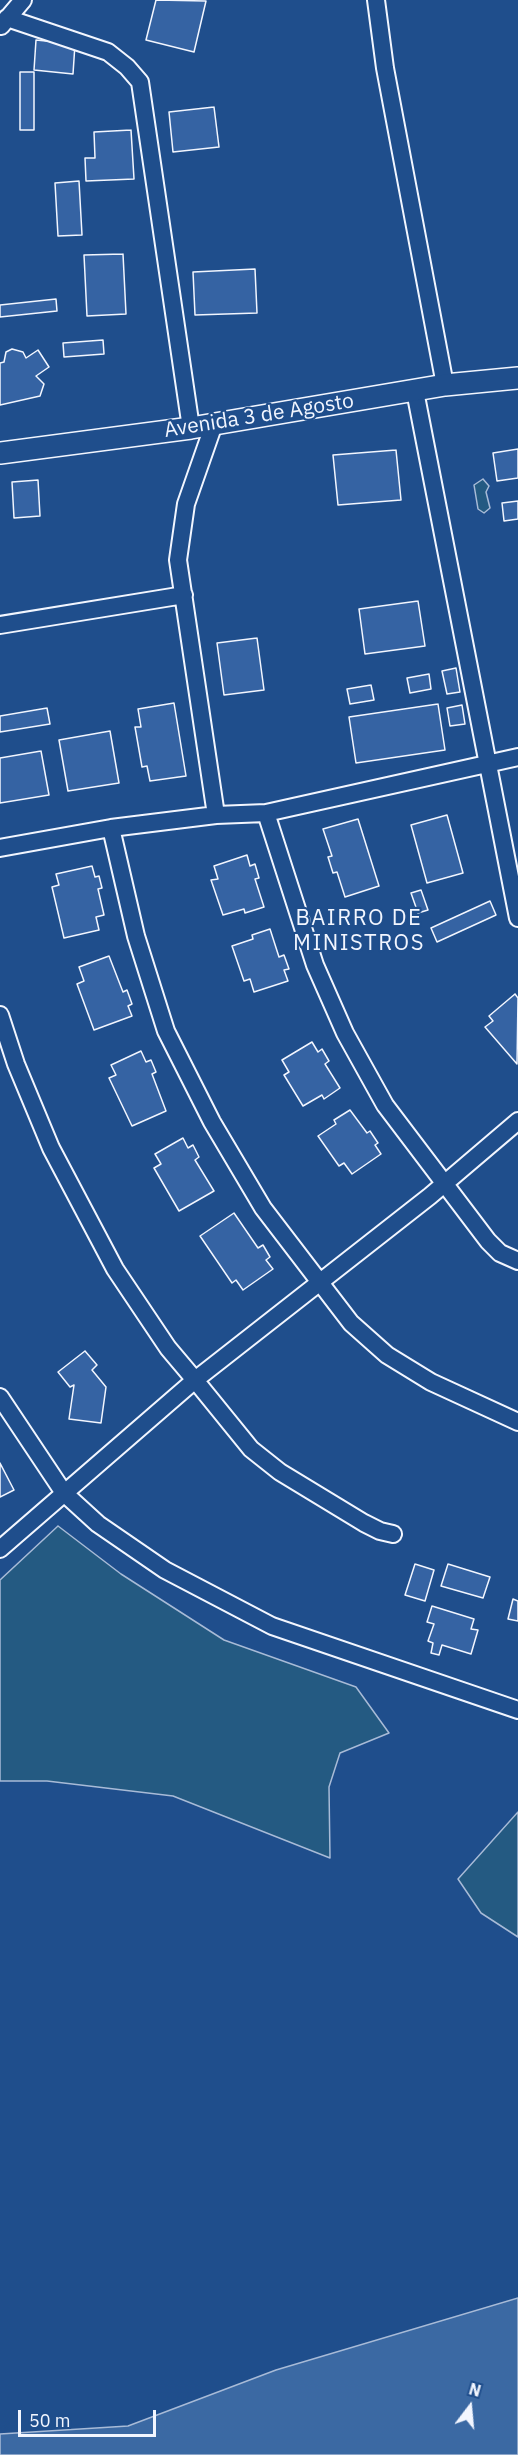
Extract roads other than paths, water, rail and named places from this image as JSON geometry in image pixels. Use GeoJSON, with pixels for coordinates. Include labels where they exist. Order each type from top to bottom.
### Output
{"type":"FeatureCollection","features":[{"type":"Feature","properties":{"kind":"street"},"geometry":{"type":"LineString","coordinates":[[23,0],[3,22],[108,52],[127,67],[140,82],[191,428]]}},
{"type":"Feature","properties":{"kind":"street"},"geometry":{"type":"LineString","coordinates":[[376,0],[385,68],[445,386]]}},
{"type":"Feature","properties":{"kind":"street","name":"Avenida 3 de Agosto"},"geometry":{"type":"LineString","coordinates":[[0,453],[191,428],[445,386],[518,378]]}},
{"type":"Feature","properties":{"kind":"street"},"geometry":{"type":"LineString","coordinates":[[415,391],[518,918]]}},
{"type":"Feature","properties":{"kind":"street"},"geometry":{"type":"LineString","coordinates":[[214,424],[186,504],[178,560],[216,815]]}},
{"type":"Feature","properties":{"kind":"street"},"geometry":{"type":"LineString","coordinates":[[0,625],[184,596]]}},
{"type":"Feature","properties":{"kind":"street"},"geometry":{"type":"LineString","coordinates":[[0,848],[111,828],[216,815],[266,813],[488,762],[518,758]]}},
{"type":"Feature","properties":{"kind":"street"},"geometry":{"type":"LineString","coordinates":[[266,813],[315,965],[345,1034],[385,1105],[488,1241],[500,1253],[518,1261]]}},
{"type":"Feature","properties":{"kind":"street"},"geometry":{"type":"LineString","coordinates":[[111,828],[136,936],[166,1031],[212,1122],[263,1208],[351,1323],[387,1355],[431,1382],[518,1422]]}},
{"type":"Feature","properties":{"kind":"street"},"geometry":{"type":"LineString","coordinates":[[0,1016],[16,1064],[51,1148],[115,1269],[168,1348],[251,1449],[280,1472],[380,1531],[393,1534]]}},
{"type":"Feature","properties":{"kind":"street"},"geometry":{"type":"LineString","coordinates":[[0,1549],[195,1380],[444,1183],[518,1121]]}},
{"type":"Feature","properties":{"kind":"street"},"geometry":{"type":"LineString","coordinates":[[0,1397],[64,1493],[98,1524],[165,1570],[272,1626],[518,1710]]}},
{"type":"Feature","properties":{"kind":"district","name":"BAIRRO DE MINISTROS"},"geometry":{"type":"Point","coordinates":[359,932]}}]}
